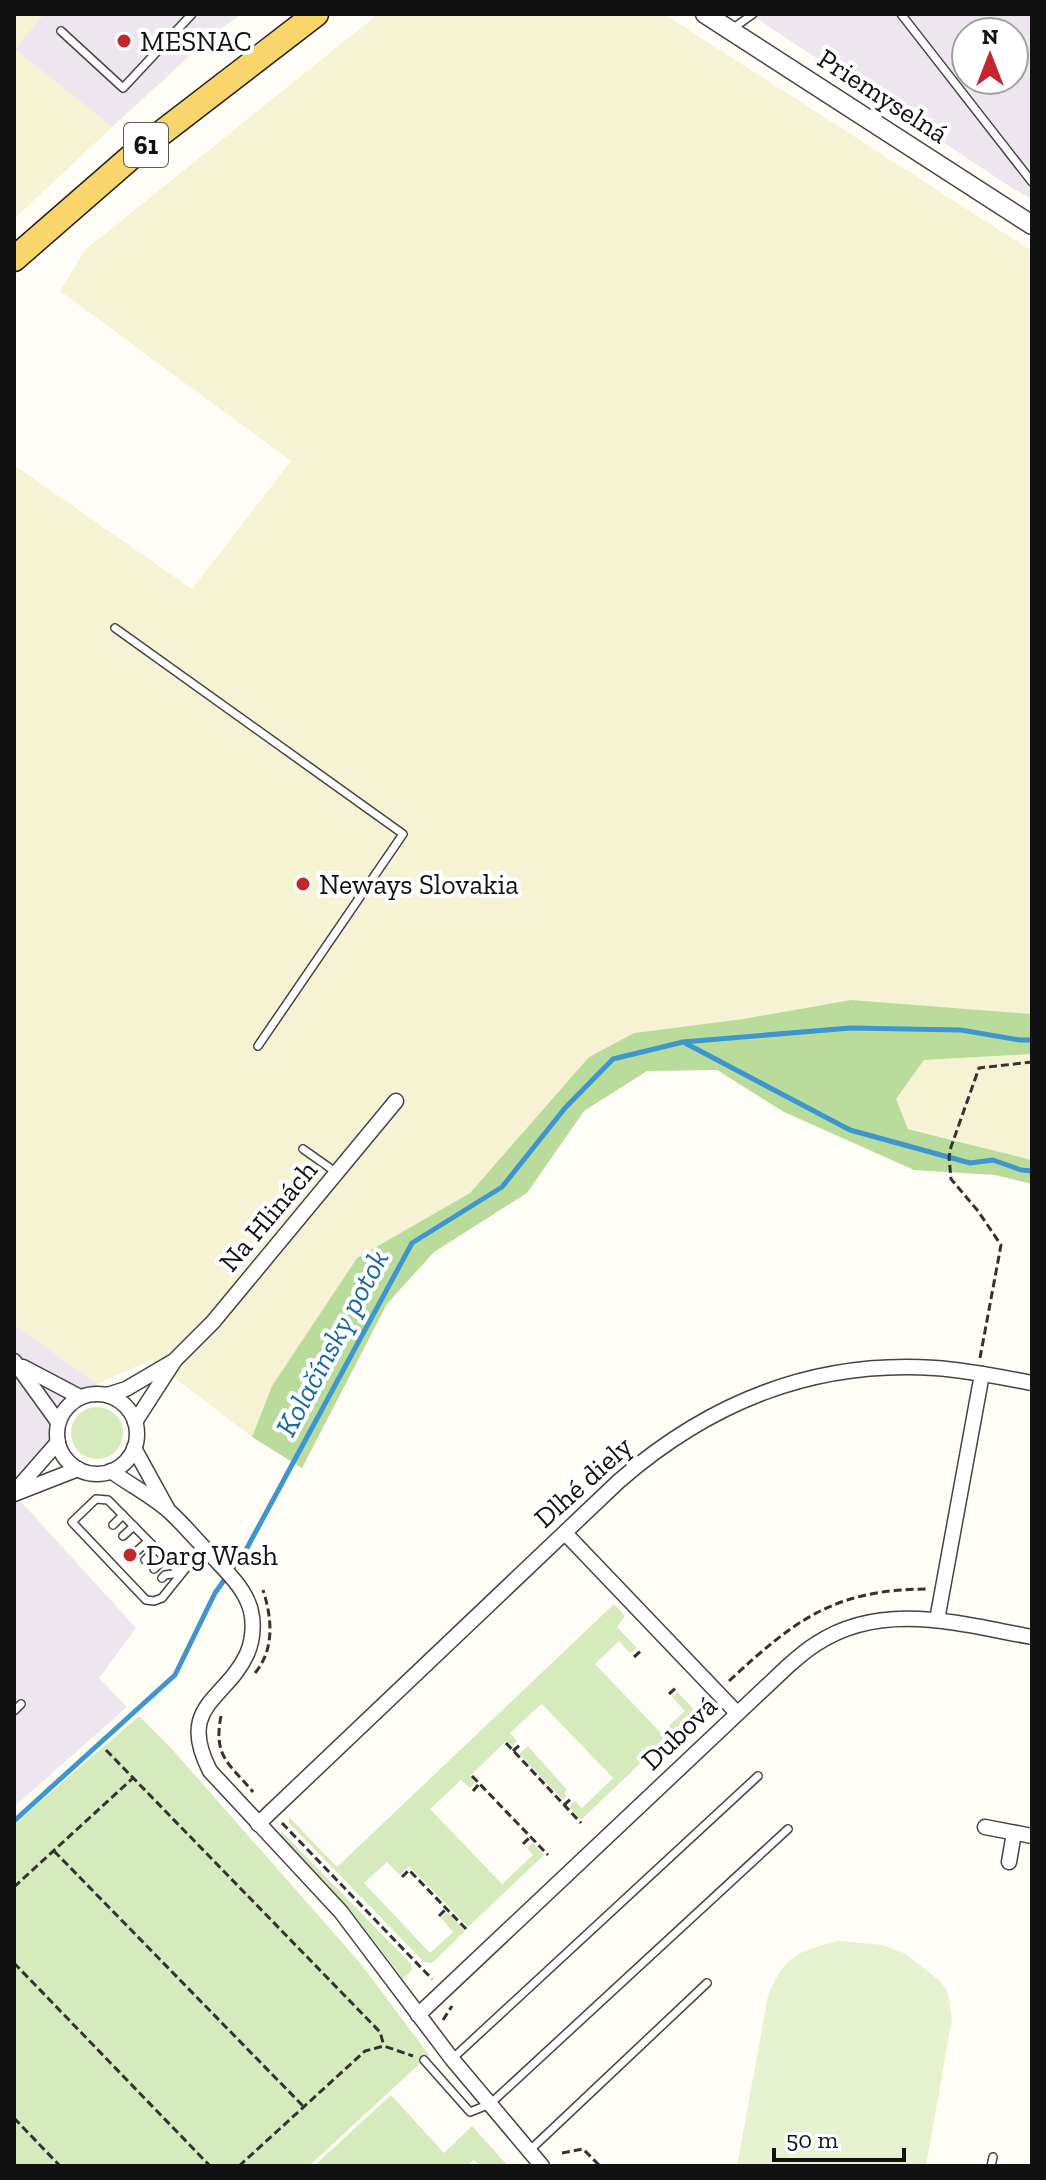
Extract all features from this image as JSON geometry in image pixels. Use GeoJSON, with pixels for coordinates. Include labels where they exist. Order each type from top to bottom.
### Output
{"type":"FeatureCollection","features":[{"type":"Feature","properties":{"kind":"main road","name":"61"},"geometry":{"type":"LineString","coordinates":[[14,259],[138,151],[316,14]]}},
{"type":"Feature","properties":{"kind":"street","name":"Priemyselná"},"geometry":{"type":"LineString","coordinates":[[705,14],[1032,225]]}},
{"type":"Feature","properties":{"kind":"street","name":"Na Hlinách"},"geometry":{"type":"LineString","coordinates":[[135,1422],[175,1360],[213,1322],[396,1101]]}},
{"type":"Feature","properties":{"kind":"street","name":"Na Hlinách"},"geometry":{"type":"LineString","coordinates":[[107,1395],[126,1389],[175,1360]]}},
{"type":"Feature","properties":{"kind":"street"},"geometry":{"type":"LineString","coordinates":[[16,1363],[80,1397]]}},
{"type":"Feature","properties":{"kind":"street"},"geometry":{"type":"LineString","coordinates":[[16,1363],[58,1422]]}},
{"type":"Feature","properties":{"kind":"street","name":"Dlhé diely"},"geometry":{"type":"LineString","coordinates":[[258,1824],[619,1481],[683,1431],[740,1401],[809,1378],[861,1369],[938,1368],[1032,1383]]}},
{"type":"Feature","properties":{"kind":"street"},"geometry":{"type":"LineString","coordinates":[[937,1620],[979,1373]]}},
{"type":"Feature","properties":{"kind":"street"},"geometry":{"type":"LineString","coordinates":[[107,1395],[119,1400],[129,1410],[137,1435],[134,1448],[129,1458],[111,1471],[88,1473],[68,1462],[58,1442],[58,1422],[63,1412],[80,1397],[107,1395]]}},
{"type":"Feature","properties":{"kind":"street"},"geometry":{"type":"LineString","coordinates":[[14,1493],[58,1442]]}},
{"type":"Feature","properties":{"kind":"street"},"geometry":{"type":"LineString","coordinates":[[134,1448],[170,1511],[234,1580],[248,1601],[253,1625],[251,1641],[241,1664],[207,1704],[201,1718],[199,1737],[210,1771],[341,1912],[452,2059],[542,2166]]}},
{"type":"Feature","properties":{"kind":"street"},"geometry":{"type":"LineString","coordinates":[[14,1493],[78,1469]]}},
{"type":"Feature","properties":{"kind":"street"},"geometry":{"type":"LineString","coordinates":[[111,1471],[170,1511]]}},
{"type":"Feature","properties":{"kind":"street"},"geometry":{"type":"LineString","coordinates":[[565,1533],[737,1713]]}},
{"type":"Feature","properties":{"kind":"street","name":"Dubová"},"geometry":{"type":"LineString","coordinates":[[418,2015],[737,1713],[817,1643],[851,1626],[895,1617],[937,1620],[1032,1637]]}},
{"type":"Feature","properties":{"kind":"street"},"geometry":{"type":"LineString","coordinates":[[985,1827],[1032,1836]]}},
{"type":"Feature","properties":{"kind":"street"},"geometry":{"type":"LineString","coordinates":[[1009,1862],[1014,1833]]}},
{"type":"Feature","properties":{"kind":"lane"},"geometry":{"type":"LineString","coordinates":[[61,31],[123,88],[192,14]]}},
{"type":"Feature","properties":{"kind":"lane"},"geometry":{"type":"LineString","coordinates":[[730,31],[753,14]]}},
{"type":"Feature","properties":{"kind":"lane"},"geometry":{"type":"LineString","coordinates":[[901,14],[1032,182]]}},
{"type":"Feature","properties":{"kind":"lane"},"geometry":{"type":"LineString","coordinates":[[115,628],[403,834],[258,1046]]}},
{"type":"Feature","properties":{"kind":"lane"},"geometry":{"type":"LineString","coordinates":[[303,1149],[337,1173]]}},
{"type":"Feature","properties":{"kind":"lane"},"geometry":{"type":"LineString","coordinates":[[180,1573],[108,1500],[96,1499],[72,1522],[146,1600],[162,1598],[203,1547]]}},
{"type":"Feature","properties":{"kind":"lane"},"geometry":{"type":"LineString","coordinates":[[113,1525],[123,1515]]}},
{"type":"Feature","properties":{"kind":"lane"},"geometry":{"type":"LineString","coordinates":[[123,1536],[134,1526]]}},
{"type":"Feature","properties":{"kind":"lane"},"geometry":{"type":"LineString","coordinates":[[92,1543],[101,1535]]}},
{"type":"Feature","properties":{"kind":"lane"},"geometry":{"type":"LineString","coordinates":[[137,1551],[148,1541]]}},
{"type":"Feature","properties":{"kind":"lane"},"geometry":{"type":"LineString","coordinates":[[103,1555],[112,1547]]}},
{"type":"Feature","properties":{"kind":"lane"},"geometry":{"type":"LineString","coordinates":[[145,1560],[156,1549]]}},
{"type":"Feature","properties":{"kind":"lane"},"geometry":{"type":"LineString","coordinates":[[154,1569],[165,1558]]}},
{"type":"Feature","properties":{"kind":"lane"},"geometry":{"type":"LineString","coordinates":[[117,1569],[125,1561]]}},
{"type":"Feature","properties":{"kind":"lane"},"geometry":{"type":"LineString","coordinates":[[126,1578],[134,1571]]}},
{"type":"Feature","properties":{"kind":"lane"},"geometry":{"type":"LineString","coordinates":[[162,1578],[180,1573]]}},
{"type":"Feature","properties":{"kind":"lane"},"geometry":{"type":"LineString","coordinates":[[135,1587],[143,1580]]}},
{"type":"Feature","properties":{"kind":"lane"},"geometry":{"type":"LineString","coordinates":[[143,1596],[151,1588]]}},
{"type":"Feature","properties":{"kind":"lane"},"geometry":{"type":"LineString","coordinates":[[14,1711],[21,1704]]}},
{"type":"Feature","properties":{"kind":"lane"},"geometry":{"type":"LineString","coordinates":[[452,2059],[758,1776]]}},
{"type":"Feature","properties":{"kind":"lane"},"geometry":{"type":"LineString","coordinates":[[424,2060],[470,2112],[490,2104],[788,1829]]}},
{"type":"Feature","properties":{"kind":"lane"},"geometry":{"type":"LineString","coordinates":[[529,2151],[707,1983]]}},
{"type":"Feature","properties":{"kind":"path"},"geometry":{"type":"LineString","coordinates":[[979,1373],[1001,1245],[951,1179],[949,1157],[979,1068],[1032,1062]]}},
{"type":"Feature","properties":{"kind":"path"},"geometry":{"type":"LineString","coordinates":[[723,1687],[775,1639],[824,1607],[891,1590],[934,1589]]}},
{"type":"Feature","properties":{"kind":"path"},"geometry":{"type":"LineString","coordinates":[[253,1676],[267,1652],[270,1635],[269,1609],[263,1590]]}},
{"type":"Feature","properties":{"kind":"path"},"geometry":{"type":"LineString","coordinates":[[634,1657],[642,1650]]}},
{"type":"Feature","properties":{"kind":"path"},"geometry":{"type":"LineString","coordinates":[[669,1694],[677,1687]]}},
{"type":"Feature","properties":{"kind":"path"},"geometry":{"type":"LineString","coordinates":[[221,1716],[217,1738],[223,1756],[261,1801]]}},
{"type":"Feature","properties":{"kind":"path"},"geometry":{"type":"LineString","coordinates":[[506,1743],[581,1823]]}},
{"type":"Feature","properties":{"kind":"path"},"geometry":{"type":"LineString","coordinates":[[513,1751],[521,1744]]}},
{"type":"Feature","properties":{"kind":"path"},"geometry":{"type":"LineString","coordinates":[[106,1750],[380,2032],[384,2046]]}},
{"type":"Feature","properties":{"kind":"path"},"geometry":{"type":"LineString","coordinates":[[472,1776],[548,1855]]}},
{"type":"Feature","properties":{"kind":"path"},"geometry":{"type":"LineString","coordinates":[[14,1887],[133,1778]]}},
{"type":"Feature","properties":{"kind":"path"},"geometry":{"type":"LineString","coordinates":[[473,1791],[479,1784]]}},
{"type":"Feature","properties":{"kind":"path"},"geometry":{"type":"LineString","coordinates":[[564,1805],[572,1798]]}},
{"type":"Feature","properties":{"kind":"path"},"geometry":{"type":"LineString","coordinates":[[279,1820],[438,1985]]}},
{"type":"Feature","properties":{"kind":"path"},"geometry":{"type":"LineString","coordinates":[[523,1844],[530,1837]]}},
{"type":"Feature","properties":{"kind":"path"},"geometry":{"type":"LineString","coordinates":[[54,1851],[304,2107]]}},
{"type":"Feature","properties":{"kind":"path"},"geometry":{"type":"LineString","coordinates":[[402,1877],[409,1870],[468,1931]]}},
{"type":"Feature","properties":{"kind":"path"},"geometry":{"type":"LineString","coordinates":[[439,1916],[447,1908]]}},
{"type":"Feature","properties":{"kind":"path"},"geometry":{"type":"LineString","coordinates":[[14,1963],[210,2166]]}},
{"type":"Feature","properties":{"kind":"path"},"geometry":{"type":"LineString","coordinates":[[441,2023],[454,2002]]}},
{"type":"Feature","properties":{"kind":"path"},"geometry":{"type":"LineString","coordinates":[[239,2166],[365,2051],[384,2046],[424,2060]]}},
{"type":"Feature","properties":{"kind":"path"},"geometry":{"type":"LineString","coordinates":[[14,2118],[60,2166]]}},
{"type":"Feature","properties":{"kind":"path"},"geometry":{"type":"LineString","coordinates":[[562,2153],[583,2149],[600,2166]]}},
{"type":"Feature","properties":{"kind":"shaded area"},"geometry":{"type":"Polygon","coordinates":[[[14,14],[44,14],[15,49],[112,127],[14,219],[14,14]]]}},
{"type":"Feature","properties":{"kind":"shaded area"},"geometry":{"type":"Polygon","coordinates":[[[44,14],[242,14],[217,31],[112,127],[14,49],[44,14]]]}},
{"type":"Feature","properties":{"kind":"shaded area"},"geometry":{"type":"Polygon","coordinates":[[[378,14],[664,14],[1032,251],[1032,1014],[743,1019],[634,1033],[589,1057],[470,1193],[357,1258],[272,1386],[252,1437],[151,1360],[97,1384],[14,1324],[14,465],[192,589],[291,461],[60,291],[85,250],[378,14]]]}},
{"type":"Feature","properties":{"kind":"shaded area"},"geometry":{"type":"Polygon","coordinates":[[[750,14],[1032,14],[1032,199],[1012,188],[750,14]]]}},
{"type":"Feature","properties":{"kind":"shaded area"},"geometry":{"type":"Polygon","coordinates":[[[1032,1054],[1032,1160],[908,1128],[896,1099],[924,1060],[1032,1054]]]}},
{"type":"Feature","properties":{"kind":"shaded area"},"geometry":{"type":"Polygon","coordinates":[[[14,1324],[97,1384],[14,1488],[14,1324]]]}},
{"type":"Feature","properties":{"kind":"shaded area"},"geometry":{"type":"Polygon","coordinates":[[[14,1494],[136,1628],[99,1678],[127,1707],[14,1807],[14,1494]]]}},
{"type":"Feature","properties":{"kind":"green space"},"geometry":{"type":"Polygon","coordinates":[[[851,1000],[1032,1014],[1032,1054],[924,1060],[896,1099],[908,1129],[1032,1160],[1032,1184],[995,1175],[914,1170],[784,1112],[717,1070],[647,1071],[584,1111],[527,1193],[434,1252],[387,1304],[302,1468],[252,1437],[272,1386],[357,1258],[470,1193],[589,1057],[634,1033],[743,1019],[851,1000]]]}},
{"type":"Feature","properties":{"kind":"green space"},"geometry":{"type":"Polygon","coordinates":[[[97,1407],[115,1415],[123,1433],[115,1451],[97,1459],[79,1451],[71,1433],[79,1415],[97,1407]]]}},
{"type":"Feature","properties":{"kind":"green space"},"geometry":{"type":"Polygon","coordinates":[[[614,1604],[625,1616],[617,1627],[637,1648],[630,1653],[619,1641],[595,1664],[661,1733],[685,1711],[672,1697],[677,1692],[693,1708],[693,1713],[581,1820],[569,1807],[575,1801],[582,1808],[613,1778],[542,1704],[539,1706],[510,1733],[517,1741],[512,1746],[506,1741],[470,1776],[475,1783],[470,1788],[461,1780],[430,1809],[502,1884],[533,1855],[527,1848],[533,1843],[544,1855],[468,1927],[409,1866],[400,1875],[387,1862],[364,1883],[430,1953],[453,1932],[441,1918],[447,1912],[465,1931],[432,1963],[424,1962],[289,1823],[289,1817],[337,1867],[614,1604]]]}},
{"type":"Feature","properties":{"kind":"green space"},"geometry":{"type":"Polygon","coordinates":[[[139,1716],[171,1748],[361,1964],[429,2055],[309,2166],[14,2166],[14,1824],[139,1716]]]}},
{"type":"Feature","properties":{"kind":"green space"},"geometry":{"type":"Polygon","coordinates":[[[528,1746],[567,1790],[563,1800],[519,1754],[528,1746]]]}},
{"type":"Feature","properties":{"kind":"green space"},"geometry":{"type":"Polygon","coordinates":[[[281,1831],[411,1964],[412,1970],[403,1979],[352,1912],[281,1836],[281,1831]]]}},
{"type":"Feature","properties":{"kind":"green space"},"geometry":{"type":"Polygon","coordinates":[[[838,1941],[883,1945],[906,1954],[941,1982],[948,1993],[952,2019],[926,2166],[737,2166],[768,1996],[781,1971],[794,1957],[838,1941]]]}},
{"type":"Feature","properties":{"kind":"green space"},"geometry":{"type":"Polygon","coordinates":[[[391,2095],[444,2153],[472,2126],[508,2166],[481,2166],[474,2160],[467,2166],[314,2166],[391,2095]]]}},
{"type":"Feature","properties":{"kind":"waterway","name":"Kolačínsky potok"},"geometry":{"type":"LineString","coordinates":[[14,1821],[175,1675],[215,1593],[247,1548],[412,1243],[502,1187],[565,1108],[613,1059],[683,1042],[850,1028],[961,1030],[1032,1040]]}},
{"type":"Feature","properties":{"kind":"waterway"},"geometry":{"type":"LineString","coordinates":[[685,1043],[850,1130],[970,1163],[993,1160],[1032,1171]]}},
{"type":"Feature","properties":{"kind":"place","name":"MESNAC"},"geometry":{"type":"Point","coordinates":[124,41]}},
{"type":"Feature","properties":{"kind":"place","name":"Neways Slovakia"},"geometry":{"type":"Point","coordinates":[303,884]}},
{"type":"Feature","properties":{"kind":"place","name":"Darg Wash"},"geometry":{"type":"Point","coordinates":[130,1555]}}]}
